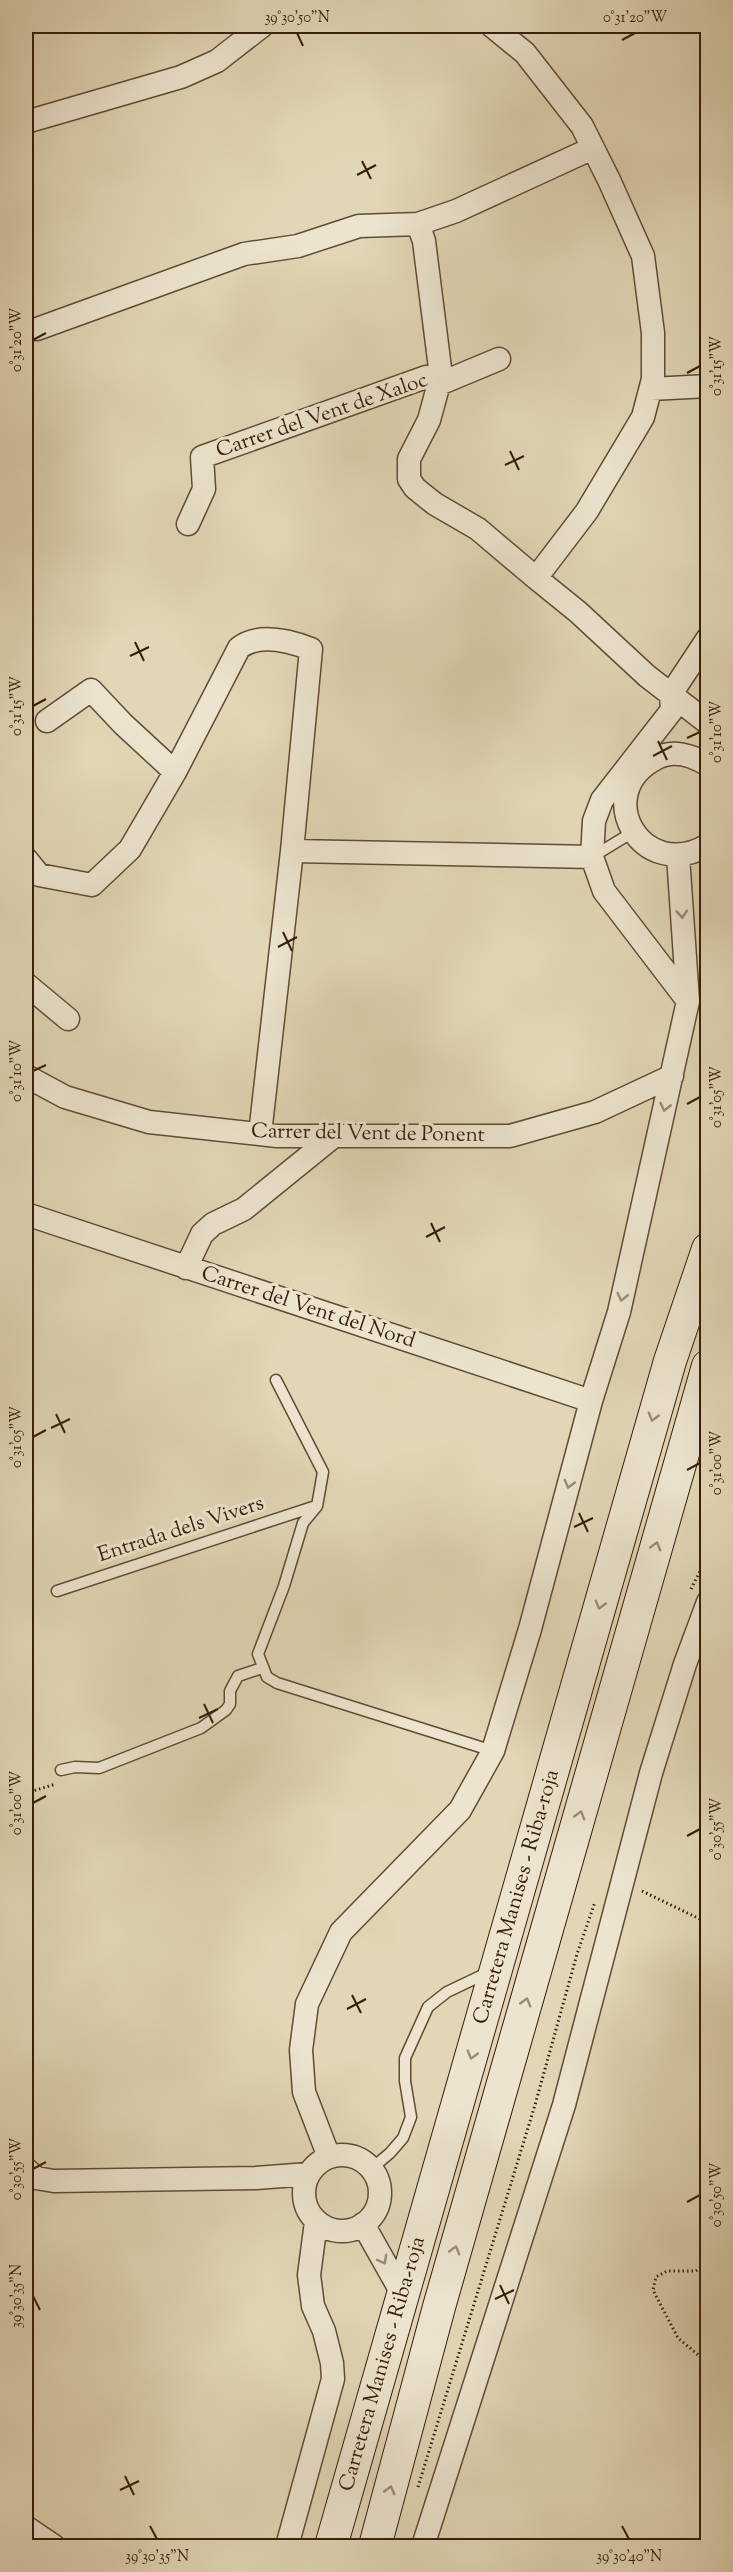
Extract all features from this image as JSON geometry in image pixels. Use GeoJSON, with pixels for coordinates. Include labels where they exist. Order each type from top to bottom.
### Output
{"type":"FeatureCollection","features":[{"type":"Feature","properties":{"kind":"main road","name":"Carretera Manises - Riba-roja"},"geometry":{"type":"LineString","coordinates":[[331,2547],[666,1372],[708,1249]]}},
{"type":"Feature","properties":{"kind":"main road","name":"Carretera Manises - Riba-roja"},"geometry":{"type":"LineString","coordinates":[[375,2547],[439,2307],[708,1366]]}},
{"type":"Feature","properties":{"kind":"street"},"geometry":{"type":"LineString","coordinates":[[26,122],[182,77],[217,61],[262,26]]}},
{"type":"Feature","properties":{"kind":"street"},"geometry":{"type":"LineString","coordinates":[[492,26],[525,53],[582,126],[643,256],[653,333],[651,389],[643,417],[588,511],[536,578]]}},
{"type":"Feature","properties":{"kind":"street"},"geometry":{"type":"LineString","coordinates":[[37,329],[244,254],[298,246],[359,226],[418,224],[456,211],[593,148]]}},
{"type":"Feature","properties":{"kind":"street"},"geometry":{"type":"LineString","coordinates":[[418,224],[424,241],[440,380],[429,420],[409,459],[409,479],[415,488],[435,504],[478,529],[708,723]]}},
{"type":"Feature","properties":{"kind":"street"},"geometry":{"type":"LineString","coordinates":[[440,380],[499,359]]}},
{"type":"Feature","properties":{"kind":"street","name":"Carrer del Vent de Xaloc"},"geometry":{"type":"LineString","coordinates":[[188,524],[204,489],[201,457],[426,377],[440,380]]}},
{"type":"Feature","properties":{"kind":"street"},"geometry":{"type":"LineString","coordinates":[[651,389],[708,386]]}},
{"type":"Feature","properties":{"kind":"street"},"geometry":{"type":"LineString","coordinates":[[688,1001],[604,891],[592,858],[594,821],[602,800],[672,710],[671,694],[708,638]]}},
{"type":"Feature","properties":{"kind":"street"},"geometry":{"type":"LineString","coordinates":[[26,859],[39,875],[92,885],[130,849],[175,772],[239,648],[244,644],[262,639],[292,642],[311,649],[292,851],[260,1134]]}},
{"type":"Feature","properties":{"kind":"street"},"geometry":{"type":"LineString","coordinates":[[48,721],[91,690],[123,724],[175,772]]}},
{"type":"Feature","properties":{"kind":"street"},"geometry":{"type":"LineString","coordinates":[[708,765],[696,758],[678,754],[660,756],[644,765],[632,779],[625,796],[626,815],[633,832],[649,849],[678,856],[694,853],[708,845]]}},
{"type":"Feature","properties":{"kind":"street"},"geometry":{"type":"LineString","coordinates":[[292,851],[592,858]]}},
{"type":"Feature","properties":{"kind":"street"},"geometry":{"type":"LineString","coordinates":[[329,2157],[304,2092],[301,2050],[307,2004],[341,1932],[460,1810],[493,1751],[530,1629],[591,1401],[619,1312],[688,1001],[678,856]]}},
{"type":"Feature","properties":{"kind":"street"},"geometry":{"type":"LineString","coordinates":[[26,984],[68,1019]]}},
{"type":"Feature","properties":{"kind":"street","name":"Carrer del Vent de Ponent"},"geometry":{"type":"LineString","coordinates":[[26,1076],[65,1097],[148,1122],[260,1134],[334,1136],[510,1136],[595,1112],[672,1076]]}},
{"type":"Feature","properties":{"kind":"street"},"geometry":{"type":"LineString","coordinates":[[186,1268],[202,1234],[213,1224],[244,1209],[334,1136]]}},
{"type":"Feature","properties":{"kind":"street","name":"Carrer del Vent del Nord"},"geometry":{"type":"LineString","coordinates":[[26,1214],[591,1401]]}},
{"type":"Feature","properties":{"kind":"street"},"geometry":{"type":"LineString","coordinates":[[423,2547],[564,2105],[651,1773],[685,1664],[698,1598]]}},
{"type":"Feature","properties":{"kind":"street"},"geometry":{"type":"LineString","coordinates":[[342,2155],[355,2157],[370,2169],[379,2186],[379,2201],[374,2214],[352,2230],[339,2231],[316,2222],[306,2208],[303,2191],[308,2174],[314,2166],[329,2157],[342,2155]]}},
{"type":"Feature","properties":{"kind":"street"},"geometry":{"type":"LineString","coordinates":[[26,2169],[36,2178],[54,2181],[256,2178],[308,2174]]}},
{"type":"Feature","properties":{"kind":"street"},"geometry":{"type":"LineString","coordinates":[[287,2547],[333,2379],[332,2363],[324,2331],[313,2306],[309,2275],[316,2222]]}},
{"type":"Feature","properties":{"kind":"street"},"geometry":{"type":"LineString","coordinates":[[363,2224],[403,2295]]}},
{"type":"Feature","properties":{"kind":"street"},"geometry":{"type":"LineString","coordinates":[[26,2527],[54,2547]]}},
{"type":"Feature","properties":{"kind":"lane"},"geometry":{"type":"LineString","coordinates":[[592,858],[633,832]]}},
{"type":"Feature","properties":{"kind":"lane"},"geometry":{"type":"LineString","coordinates":[[276,1380],[323,1472],[316,1506],[303,1523],[284,1586],[258,1654],[267,1677],[277,1683],[493,1751]]}},
{"type":"Feature","properties":{"kind":"lane","name":"Entrada dels Vivers"},"geometry":{"type":"LineString","coordinates":[[57,1591],[316,1506]]}},
{"type":"Feature","properties":{"kind":"lane"},"geometry":{"type":"LineString","coordinates":[[61,1770],[75,1767],[99,1768],[178,1739],[201,1728],[226,1710],[230,1704],[230,1691],[238,1677],[262,1668]]}},
{"type":"Feature","properties":{"kind":"lane"},"geometry":{"type":"LineString","coordinates":[[370,2169],[390,2153],[403,2138],[411,2117],[405,2081],[405,2058],[428,2007],[447,1992],[497,1968]]}},
{"type":"Feature","properties":{"kind":"path"},"geometry":{"type":"LineString","coordinates":[[698,1598],[708,1555]]}},
{"type":"Feature","properties":{"kind":"path"},"geometry":{"type":"LineString","coordinates":[[623,1884],[708,1923]]}},
{"type":"Feature","properties":{"kind":"path"},"geometry":{"type":"LineString","coordinates":[[417,2493],[532,2116],[576,1954],[595,1901]]}},
{"type":"Feature","properties":{"kind":"path"},"geometry":{"type":"LineString","coordinates":[[708,2262],[696,2271],[667,2271],[656,2277],[653,2290],[678,2338],[703,2359],[708,2359]]}}]}
